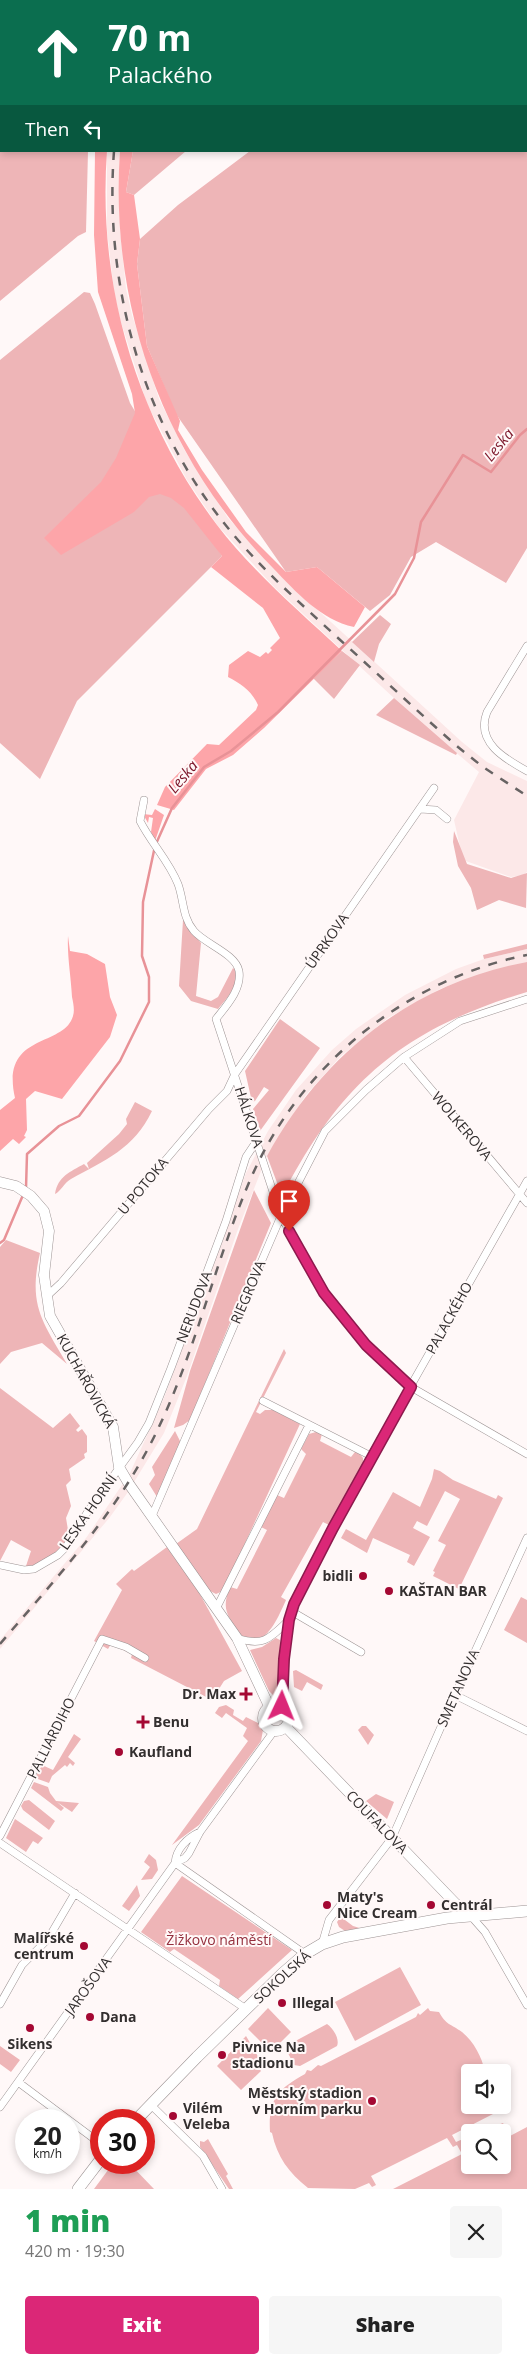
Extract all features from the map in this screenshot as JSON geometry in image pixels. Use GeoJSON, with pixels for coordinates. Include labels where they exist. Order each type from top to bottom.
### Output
{"type":"FeatureCollection","features":[{"type":"Feature","properties":{"kind":"main road","name":"SOKOLSKÁ"},"geometry":{"type":"LineString","coordinates":[[146,2109],[246,2009],[305,1954],[322,1944],[343,1937],[470,1915],[527,1911]]}},
{"type":"Feature","properties":{"kind":"main road"},"geometry":{"type":"LineString","coordinates":[[78,2189],[90,2173]]}},
{"type":"Feature","properties":{"kind":"street"},"geometry":{"type":"LineString","coordinates":[[527,646],[487,712],[484,724],[487,737],[495,750],[527,771]]}},
{"type":"Feature","properties":{"kind":"street","name":"ÚPRKOVA"},"geometry":{"type":"LineString","coordinates":[[235,1074],[434,788]]}},
{"type":"Feature","properties":{"kind":"street","name":"HÁLKOVA"},"geometry":{"type":"LineString","coordinates":[[144,800],[140,821],[159,850],[178,885],[187,920],[195,932],[236,963],[239,972],[238,984],[230,1002],[216,1018],[281,1216],[324,1293],[366,1345],[411,1387],[527,1454]]}},
{"type":"Feature","properties":{"kind":"street"},"geometry":{"type":"LineString","coordinates":[[420,808],[436,810],[447,819]]}},
{"type":"Feature","properties":{"kind":"street","name":"RIEGROVA"},"geometry":{"type":"LineString","coordinates":[[152,1516],[281,1216],[325,1132],[366,1090],[404,1057],[460,1021],[527,999]]}},
{"type":"Feature","properties":{"kind":"street","name":"WOLKEROVA"},"geometry":{"type":"LineString","coordinates":[[404,1057],[527,1203]]}},
{"type":"Feature","properties":{"kind":"street","name":"U POTOKA"},"geometry":{"type":"LineString","coordinates":[[46,1296],[61,1283],[208,1109],[227,1091],[235,1074]]}},
{"type":"Feature","properties":{"kind":"street","name":"NERUDOVA"},"geometry":{"type":"LineString","coordinates":[[119,1467],[138,1442],[149,1423],[222,1230],[246,1157],[256,1142]]}},
{"type":"Feature","properties":{"kind":"street","name":"PALACKÉHO"},"geometry":{"type":"LineString","coordinates":[[282,1706],[284,1659],[289,1620],[301,1587],[371,1456],[527,1180]]}},
{"type":"Feature","properties":{"kind":"street","name":"KUCHAŘOVICKÁ"},"geometry":{"type":"LineString","coordinates":[[0,1182],[16,1186],[31,1196],[44,1211],[49,1231],[44,1275],[50,1316],[113,1427],[119,1467],[237,1638],[269,1706]]}},
{"type":"Feature","properties":{"kind":"street"},"geometry":{"type":"LineString","coordinates":[[264,1401],[371,1456]]}},
{"type":"Feature","properties":{"kind":"street"},"geometry":{"type":"LineString","coordinates":[[217,1608],[309,1425]]}},
{"type":"Feature","properties":{"kind":"street","name":"LESKA HORNÍ"},"geometry":{"type":"LineString","coordinates":[[0,1565],[24,1570],[34,1569],[52,1560],[66,1547],[90,1508],[115,1476],[119,1467]]}},
{"type":"Feature","properties":{"kind":"street","name":"SMETANOVA"},"geometry":{"type":"LineString","coordinates":[[322,1944],[329,1920],[392,1838],[454,1695],[527,1538]]}},
{"type":"Feature","properties":{"kind":"street"},"geometry":{"type":"LineString","coordinates":[[291,1611],[361,1652]]}},
{"type":"Feature","properties":{"kind":"street"},"geometry":{"type":"LineString","coordinates":[[237,1638],[253,1643],[272,1636],[289,1620]]}},
{"type":"Feature","properties":{"kind":"street","name":"PALLIARDIHO"},"geometry":{"type":"LineString","coordinates":[[0,1836],[102,1639],[126,1647],[145,1658]]}},
{"type":"Feature","properties":{"kind":"street"},"geometry":{"type":"LineString","coordinates":[[454,1695],[527,1732]]}},
{"type":"Feature","properties":{"kind":"street"},"geometry":{"type":"LineString","coordinates":[[269,1706],[282,1706],[289,1716],[286,1727],[274,1731],[267,1728],[263,1721],[265,1711],[269,1706]]}},
{"type":"Feature","properties":{"kind":"street","name":"COUFALOVA"},"geometry":{"type":"LineString","coordinates":[[286,1727],[455,1903],[470,1915]]}},
{"type":"Feature","properties":{"kind":"street","name":"JAROŠOVA"},"geometry":{"type":"LineString","coordinates":[[0,2107],[175,1863],[175,1854],[182,1845],[200,1832],[274,1731]]}},
{"type":"Feature","properties":{"kind":"street"},"geometry":{"type":"LineString","coordinates":[[0,1843],[246,2009]]}},
{"type":"Feature","properties":{"kind":"street"},"geometry":{"type":"LineString","coordinates":[[175,1863],[305,1954]]}},
{"type":"Feature","properties":{"kind":"street"},"geometry":{"type":"LineString","coordinates":[[0,2004],[22,1965],[48,1939],[75,1893]]}},
{"type":"Feature","properties":{"kind":"street"},"geometry":{"type":"LineString","coordinates":[[470,1915],[485,1932],[527,2005]]}},
{"type":"Feature","properties":{"kind":"street"},"geometry":{"type":"LineString","coordinates":[[18,2082],[90,2136]]}},
{"type":"Feature","properties":{"kind":"street"},"geometry":{"type":"LineString","coordinates":[[150,2105],[203,2156],[222,2189]]}},
{"type":"Feature","properties":{"kind":"shaded area"},"geometry":{"type":"Polygon","coordinates":[[[95,152],[107,152],[106,201],[109,250],[116,300],[128,348],[144,395],[164,440],[189,484],[231,542],[277,591],[342,651],[264,728],[233,755],[206,769],[174,810],[157,805],[165,787],[207,744],[219,745],[256,710],[258,705],[246,688],[228,677],[229,665],[248,651],[260,657],[266,652],[268,654],[272,650],[270,648],[280,638],[263,608],[211,567],[222,556],[184,508],[171,498],[160,494],[149,497],[134,512],[61,555],[44,538],[101,482],[116,458],[135,413],[132,394],[98,292],[94,235],[95,152]]]}},
{"type":"Feature","properties":{"kind":"shaded area"},"geometry":{"type":"Polygon","coordinates":[[[107,152],[120,152],[120,229],[126,289],[132,315],[159,399],[185,451],[228,518],[284,579],[462,742],[487,762],[527,781],[527,872],[523,875],[511,877],[463,860],[454,820],[479,772],[422,724],[275,588],[218,526],[187,480],[147,404],[120,319],[114,291],[107,230],[107,152]]]}},
{"type":"Feature","properties":{"kind":"shaded area"},"geometry":{"type":"Polygon","coordinates":[[[120,152],[133,152],[126,192],[134,195],[140,239],[137,264],[147,346],[180,421],[178,430],[202,470],[246,532],[286,572],[317,567],[365,607],[354,627],[320,612],[273,568],[235,525],[202,478],[174,429],[152,376],[135,322],[124,266],[119,209],[120,152]]]}},
{"type":"Feature","properties":{"kind":"shaded area"},"geometry":{"type":"Polygon","coordinates":[[[155,809],[164,815],[155,841],[151,832],[153,818],[149,817],[148,823],[143,814],[152,815],[155,809]]]}},
{"type":"Feature","properties":{"kind":"shaded area"},"geometry":{"type":"Polygon","coordinates":[[[68,936],[70,951],[87,954],[105,964],[110,997],[117,1015],[110,1037],[62,1099],[35,1091],[26,1099],[27,1130],[24,1136],[26,1137],[19,1144],[13,1139],[0,1151],[0,1110],[15,1098],[13,1077],[16,1062],[24,1051],[58,1033],[67,1026],[73,1016],[68,936]]]}},
{"type":"Feature","properties":{"kind":"shaded area"},"geometry":{"type":"Polygon","coordinates":[[[527,949],[527,962],[463,980],[440,989],[388,1018],[340,1057],[306,1095],[267,1156],[238,1229],[187,1376],[164,1433],[128,1492],[110,1517],[0,1649],[0,1640],[86,1538],[130,1473],[164,1398],[246,1173],[268,1131],[296,1090],[332,1050],[356,1029],[405,995],[456,969],[484,959],[527,949]]]}},
{"type":"Feature","properties":{"kind":"green space"},"geometry":{"type":"Polygon","coordinates":[[[0,152],[88,152],[86,232],[78,236],[0,301],[0,152]]]}},
{"type":"Feature","properties":{"kind":"green space"},"geometry":{"type":"Polygon","coordinates":[[[133,152],[185,152],[134,195],[126,192],[133,152]]]}},
{"type":"Feature","properties":{"kind":"green space"},"geometry":{"type":"Polygon","coordinates":[[[249,152],[527,152],[527,548],[506,583],[436,542],[411,557],[390,595],[370,611],[317,567],[286,572],[176,414],[147,346],[137,264],[140,239],[178,205],[249,152]]]}},
{"type":"Feature","properties":{"kind":"green space"},"geometry":{"type":"Polygon","coordinates":[[[84,292],[90,293],[95,304],[130,403],[222,556],[77,701],[40,779],[0,743],[0,360],[84,292]]]}},
{"type":"Feature","properties":{"kind":"green space"},"geometry":{"type":"Polygon","coordinates":[[[380,615],[391,624],[379,644],[374,662],[352,642],[380,615]]]}},
{"type":"Feature","properties":{"kind":"green space"},"geometry":{"type":"Polygon","coordinates":[[[342,651],[360,665],[334,699],[313,678],[342,651]]]}},
{"type":"Feature","properties":{"kind":"green space"},"geometry":{"type":"Polygon","coordinates":[[[394,698],[457,753],[456,755],[376,715],[394,698]]]}},
{"type":"Feature","properties":{"kind":"green space"},"geometry":{"type":"Polygon","coordinates":[[[454,831],[467,864],[511,878],[527,873],[526,908],[499,900],[477,910],[471,888],[458,866],[453,842],[454,831]]]}},
{"type":"Feature","properties":{"kind":"green space"},"geometry":{"type":"Polygon","coordinates":[[[183,920],[201,943],[196,996],[211,1001],[218,997],[233,968],[236,970],[234,986],[218,1009],[191,1001],[179,986],[183,920]]]}},
{"type":"Feature","properties":{"kind":"green space"},"geometry":{"type":"Polygon","coordinates":[[[527,944],[527,949],[484,959],[483,955],[527,944]]]}},
{"type":"Feature","properties":{"kind":"green space"},"geometry":{"type":"Polygon","coordinates":[[[527,962],[527,992],[483,1007],[445,1023],[411,1043],[380,1065],[353,1091],[328,1121],[304,1156],[282,1196],[267,1156],[289,1119],[315,1086],[343,1056],[374,1029],[409,1006],[445,987],[485,972],[527,962]]]}},
{"type":"Feature","properties":{"kind":"green space"},"geometry":{"type":"Polygon","coordinates":[[[280,1019],[320,1048],[260,1131],[253,1109],[269,1090],[264,1087],[255,1101],[252,1102],[245,1071],[280,1019]]]}},
{"type":"Feature","properties":{"kind":"green space"},"geometry":{"type":"Polygon","coordinates":[[[135,1102],[152,1111],[137,1135],[118,1152],[89,1169],[87,1163],[119,1134],[127,1124],[126,1119],[135,1102]]]}},
{"type":"Feature","properties":{"kind":"green space"},"geometry":{"type":"Polygon","coordinates":[[[84,1164],[89,1169],[69,1180],[55,1194],[59,1183],[65,1175],[84,1164]]]}},
{"type":"Feature","properties":{"kind":"green space"},"geometry":{"type":"Polygon","coordinates":[[[254,1190],[271,1223],[190,1420],[174,1428],[190,1371],[254,1190]]]}},
{"type":"Feature","properties":{"kind":"green space"},"geometry":{"type":"Polygon","coordinates":[[[6,1240],[40,1253],[36,1286],[37,1300],[44,1324],[67,1364],[42,1343],[11,1352],[0,1364],[0,1247],[6,1240]]]}},
{"type":"Feature","properties":{"kind":"green space"},"geometry":{"type":"Polygon","coordinates":[[[284,1349],[286,1353],[256,1412],[260,1414],[265,1410],[274,1410],[300,1424],[223,1591],[216,1594],[210,1591],[176,1544],[197,1529],[284,1349]]]}},
{"type":"Feature","properties":{"kind":"green space"},"geometry":{"type":"Polygon","coordinates":[[[0,1388],[53,1428],[70,1413],[80,1426],[76,1430],[78,1432],[82,1429],[87,1436],[85,1458],[69,1469],[71,1480],[66,1485],[71,1506],[66,1518],[69,1536],[52,1561],[25,1569],[31,1551],[11,1540],[0,1561],[0,1388]]]}},
{"type":"Feature","properties":{"kind":"green space"},"geometry":{"type":"Polygon","coordinates":[[[175,1431],[181,1443],[157,1497],[149,1484],[155,1475],[152,1467],[175,1431]]]}},
{"type":"Feature","properties":{"kind":"green space"},"geometry":{"type":"Polygon","coordinates":[[[316,1432],[322,1434],[320,1441],[351,1457],[355,1452],[358,1452],[363,1458],[363,1465],[329,1525],[323,1522],[281,1597],[286,1600],[271,1628],[263,1637],[258,1639],[242,1637],[227,1614],[227,1595],[230,1587],[237,1589],[267,1530],[261,1527],[277,1495],[284,1498],[306,1454],[301,1449],[309,1434],[316,1432]]]}},
{"type":"Feature","properties":{"kind":"green space"},"geometry":{"type":"Polygon","coordinates":[[[434,1469],[453,1480],[496,1499],[498,1495],[503,1498],[459,1589],[433,1576],[435,1572],[433,1571],[446,1545],[438,1541],[460,1499],[445,1491],[427,1526],[417,1521],[413,1528],[430,1537],[414,1566],[407,1562],[410,1555],[373,1538],[367,1553],[341,1538],[346,1529],[366,1540],[393,1492],[420,1507],[432,1479],[434,1469]]]}},
{"type":"Feature","properties":{"kind":"green space"},"geometry":{"type":"Polygon","coordinates":[[[167,1547],[196,1587],[242,1671],[224,1681],[212,1700],[131,1658],[132,1654],[111,1644],[108,1649],[94,1641],[122,1590],[116,1584],[132,1569],[134,1571],[167,1547]]]}},
{"type":"Feature","properties":{"kind":"green space"},"geometry":{"type":"Polygon","coordinates":[[[521,1597],[527,1600],[527,1643],[504,1630],[521,1597]]]}},
{"type":"Feature","properties":{"kind":"green space"},"geometry":{"type":"Polygon","coordinates":[[[276,1638],[280,1640],[279,1683],[275,1697],[269,1691],[250,1650],[262,1647],[276,1638]]]}},
{"type":"Feature","properties":{"kind":"green space"},"geometry":{"type":"Polygon","coordinates":[[[296,1670],[323,1685],[321,1690],[307,1682],[302,1691],[294,1687],[293,1671],[296,1670]]]}},
{"type":"Feature","properties":{"kind":"green space"},"geometry":{"type":"Polygon","coordinates":[[[226,1705],[234,1710],[233,1715],[243,1721],[246,1717],[260,1724],[263,1730],[261,1741],[199,1825],[172,1845],[248,1741],[243,1736],[247,1728],[226,1713],[222,1718],[215,1713],[219,1707],[226,1705]]]}},
{"type":"Feature","properties":{"kind":"green space"},"geometry":{"type":"Polygon","coordinates":[[[362,1726],[366,1726],[374,1735],[368,1745],[358,1730],[362,1726]]]}},
{"type":"Feature","properties":{"kind":"green space"},"geometry":{"type":"Polygon","coordinates":[[[74,1734],[81,1739],[68,1757],[75,1763],[73,1766],[70,1763],[67,1767],[65,1765],[52,1776],[49,1783],[35,1778],[42,1765],[53,1770],[74,1734]]]}},
{"type":"Feature","properties":{"kind":"green space"},"geometry":{"type":"Polygon","coordinates":[[[34,1782],[48,1787],[56,1801],[79,1803],[72,1812],[57,1802],[64,1808],[61,1811],[31,1788],[34,1782]]]}},
{"type":"Feature","properties":{"kind":"green space"},"geometry":{"type":"Polygon","coordinates":[[[376,1794],[394,1802],[387,1819],[366,1801],[376,1794]]]}},
{"type":"Feature","properties":{"kind":"green space"},"geometry":{"type":"Polygon","coordinates":[[[29,1800],[55,1821],[49,1830],[23,1810],[21,1806],[24,1801],[29,1800]]]}},
{"type":"Feature","properties":{"kind":"green space"},"geometry":{"type":"Polygon","coordinates":[[[15,1819],[43,1838],[38,1844],[33,1841],[26,1852],[6,1838],[15,1819]]]}},
{"type":"Feature","properties":{"kind":"green space"},"geometry":{"type":"Polygon","coordinates":[[[149,1854],[156,1860],[158,1870],[152,1879],[141,1880],[150,1867],[144,1862],[149,1854]]]}},
{"type":"Feature","properties":{"kind":"green space","name":"Žižkovo náměstí"},"geometry":{"type":"Polygon","coordinates":[[[182,1876],[292,1950],[238,1999],[219,1986],[220,1980],[174,1949],[170,1952],[141,1932],[182,1876]]]}},
{"type":"Feature","properties":{"kind":"green space"},"geometry":{"type":"Polygon","coordinates":[[[137,1885],[140,1896],[129,1911],[122,1906],[137,1885]]]}},
{"type":"Feature","properties":{"kind":"green space"},"geometry":{"type":"Polygon","coordinates":[[[345,1911],[345,1920],[353,1926],[363,1929],[345,1931],[339,1927],[337,1922],[345,1911]]]}},
{"type":"Feature","properties":{"kind":"green space"},"geometry":{"type":"Polygon","coordinates":[[[400,1967],[421,2005],[355,2041],[335,2002],[400,1967]]]}},
{"type":"Feature","properties":{"kind":"green space"},"geometry":{"type":"Polygon","coordinates":[[[268,2008],[291,2032],[271,2052],[248,2029],[268,2008]]]}},
{"type":"Feature","properties":{"kind":"green space","name":"Městský stadion v Horním parku"},"geometry":{"type":"Polygon","coordinates":[[[428,2008],[430,2011],[439,2012],[446,2022],[462,2032],[470,2040],[482,2061],[483,2064],[461,2064],[461,2114],[493,2114],[473,2124],[461,2124],[461,2130],[452,2135],[456,2142],[461,2140],[461,2152],[457,2145],[453,2147],[447,2138],[371,2176],[376,2185],[372,2187],[369,2183],[355,2189],[308,2188],[285,2164],[270,2132],[271,2111],[277,2096],[288,2085],[305,2074],[307,2070],[311,2071],[318,2065],[321,2066],[416,2017],[418,2013],[420,2015],[428,2008]]]}},
{"type":"Feature","properties":{"kind":"green space"},"geometry":{"type":"Polygon","coordinates":[[[327,2024],[332,2028],[338,2040],[337,2046],[300,2066],[294,2065],[287,2051],[288,2045],[327,2024]]]}},
{"type":"Feature","properties":{"kind":"green space"},"geometry":{"type":"Polygon","coordinates":[[[246,2036],[263,2065],[258,2067],[261,2071],[241,2090],[217,2066],[246,2036]]]}},
{"type":"Feature","properties":{"kind":"green space"},"geometry":{"type":"Polygon","coordinates":[[[0,2046],[20,2060],[11,2072],[0,2064],[0,2046]]]}},
{"type":"Feature","properties":{"kind":"green space","name":"Městský stadion v Horním parku"},"geometry":{"type":"Polygon","coordinates":[[[527,2127],[527,2189],[393,2189],[461,2155],[461,2174],[511,2174],[511,2135],[527,2127]]]}},
{"type":"Feature","properties":{"kind":"green space"},"geometry":{"type":"Polygon","coordinates":[[[208,2139],[228,2174],[226,2176],[233,2189],[229,2189],[200,2147],[200,2141],[204,2142],[208,2139]]]}},
{"type":"Feature","properties":{"kind":"green space"},"geometry":{"type":"Polygon","coordinates":[[[105,2174],[140,2174],[154,2189],[94,2189],[105,2174]]]}},
{"type":"Feature","properties":{"kind":"waterway","name":"Leska"},"geometry":{"type":"LineString","coordinates":[[26,1188],[27,1154],[59,1126],[79,1116],[120,1061],[149,1002],[149,977],[142,956],[143,902],[155,846],[172,808],[204,767],[231,751],[278,712],[395,594],[414,558],[421,522],[463,455],[491,472],[520,435],[527,429]]}},
{"type":"Feature","properties":{"kind":"waterway","name":"Leska"},"geometry":{"type":"LineString","coordinates":[[0,1243],[4,1240],[23,1195]]}},
{"type":"Feature","properties":{"kind":"railway"},"geometry":{"type":"LineString","coordinates":[[114,152],[112,200],[115,250],[123,299],[134,347],[150,394],[170,439],[195,483],[237,538],[293,596],[458,747],[483,767],[527,796]]}},
{"type":"Feature","properties":{"kind":"railway"},"geometry":{"type":"LineString","coordinates":[[0,1644],[64,1569],[105,1517],[156,1433],[183,1370],[238,1209],[251,1178],[272,1137],[298,1099],[328,1064],[362,1033],[400,1006],[440,984],[483,967],[527,955]]}},
{"type":"Feature","properties":{"kind":"place","name":"bidli"},"geometry":{"type":"Point","coordinates":[363,1576]}},
{"type":"Feature","properties":{"kind":"place","name":"KAŠTAN BAR"},"geometry":{"type":"Point","coordinates":[389,1591]}},
{"type":"Feature","properties":{"kind":"place","name":"Dr. Max"},"geometry":{"type":"Point","coordinates":[246,1694]}},
{"type":"Feature","properties":{"kind":"place","name":"Benu"},"geometry":{"type":"Point","coordinates":[143,1722]}},
{"type":"Feature","properties":{"kind":"place","name":"Kaufland"},"geometry":{"type":"Point","coordinates":[119,1752]}},
{"type":"Feature","properties":{"kind":"place","name":"Maty's Nice Cream"},"geometry":{"type":"Point","coordinates":[327,1905]}},
{"type":"Feature","properties":{"kind":"place","name":"Centrál"},"geometry":{"type":"Point","coordinates":[431,1905]}},
{"type":"Feature","properties":{"kind":"place","name":"Malířské centrum"},"geometry":{"type":"Point","coordinates":[84,1946]}},
{"type":"Feature","properties":{"kind":"place","name":"Illegal"},"geometry":{"type":"Point","coordinates":[282,2003]}},
{"type":"Feature","properties":{"kind":"place","name":"Dana"},"geometry":{"type":"Point","coordinates":[90,2017]}},
{"type":"Feature","properties":{"kind":"place","name":"Sikens"},"geometry":{"type":"Point","coordinates":[30,2028]}},
{"type":"Feature","properties":{"kind":"place","name":"Pivnice Na stadionu"},"geometry":{"type":"Point","coordinates":[222,2055]}},
{"type":"Feature","properties":{"kind":"place","name":"Městský stadion v Horním parku"},"geometry":{"type":"Point","coordinates":[372,2101]}},
{"type":"Feature","properties":{"kind":"place","name":"Vilém Veleba"},"geometry":{"type":"Point","coordinates":[173,2116]}},
{"type":"Feature","properties":{"kind":"route"},"geometry":{"type":"LineString","coordinates":[[282,1706],[284,1659],[289,1620],[294,1604],[301,1587],[371,1456],[411,1387],[366,1345],[324,1293],[289,1231]]}}]}
